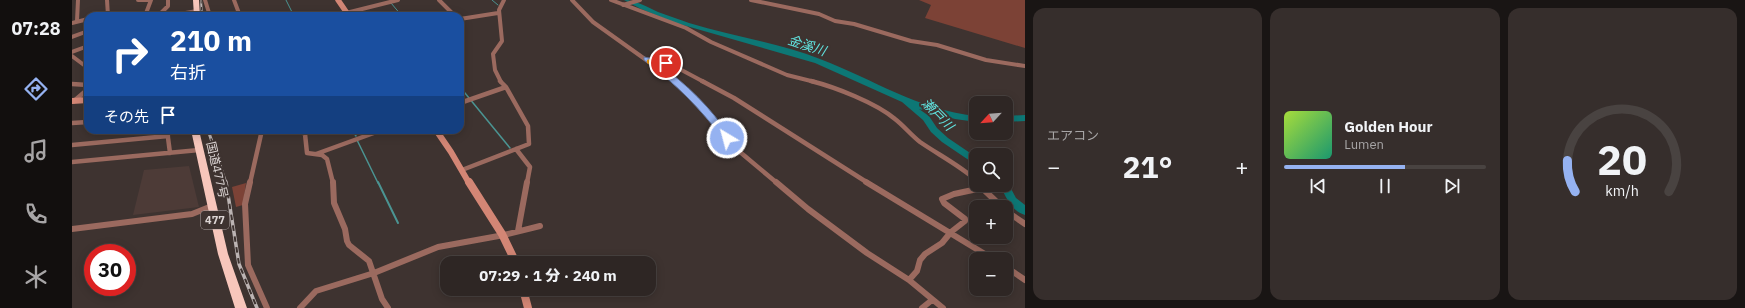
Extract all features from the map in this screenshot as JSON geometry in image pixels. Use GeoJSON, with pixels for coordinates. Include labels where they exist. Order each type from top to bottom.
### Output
{"type":"FeatureCollection","features":[{"type":"Feature","properties":{"kind":"highway"},"geometry":{"type":"LineString","coordinates":[[196,0],[197,12]]}},
{"type":"Feature","properties":{"kind":"highway","name":"国道477号"},"geometry":{"type":"LineString","coordinates":[[196,134],[223,254],[241,308]]}},
{"type":"Feature","properties":{"kind":"main road"},"geometry":{"type":"LineString","coordinates":[[338,0],[347,12]]}},
{"type":"Feature","properties":{"kind":"main road"},"geometry":{"type":"LineString","coordinates":[[72,102],[84,100]]}},
{"type":"Feature","properties":{"kind":"main road"},"geometry":{"type":"LineString","coordinates":[[439,134],[474,191],[504,235],[513,256]]}},
{"type":"Feature","properties":{"kind":"main road"},"geometry":{"type":"LineString","coordinates":[[525,296],[528,308]]}},
{"type":"Feature","properties":{"kind":"street"},"geometry":{"type":"LineString","coordinates":[[107,0],[108,12]]}},
{"type":"Feature","properties":{"kind":"street"},"geometry":{"type":"LineString","coordinates":[[138,0],[150,0],[146,12]]}},
{"type":"Feature","properties":{"kind":"street"},"geometry":{"type":"LineString","coordinates":[[162,12],[168,6],[168,0]]}},
{"type":"Feature","properties":{"kind":"street"},"geometry":{"type":"LineString","coordinates":[[205,0],[209,12]]}},
{"type":"Feature","properties":{"kind":"street"},"geometry":{"type":"LineString","coordinates":[[234,0],[238,12]]}},
{"type":"Feature","properties":{"kind":"street"},"geometry":{"type":"LineString","coordinates":[[355,12],[398,0]]}},
{"type":"Feature","properties":{"kind":"street"},"geometry":{"type":"LineString","coordinates":[[440,0],[451,12]]}},
{"type":"Feature","properties":{"kind":"street"},"geometry":{"type":"LineString","coordinates":[[462,170],[529,144],[528,126],[506,86],[498,78],[495,70],[493,54],[502,43],[503,31],[498,13],[504,0]]}},
{"type":"Feature","properties":{"kind":"street"},"geometry":{"type":"LineString","coordinates":[[572,0],[593,22],[672,77],[686,89],[714,120],[734,147],[797,201],[867,253],[909,280],[942,308]]}},
{"type":"Feature","properties":{"kind":"street"},"geometry":{"type":"LineString","coordinates":[[611,0],[686,28],[711,42],[787,75],[816,82],[844,92],[878,108],[894,118],[919,141],[961,167],[969,174]]}},
{"type":"Feature","properties":{"kind":"street"},"geometry":{"type":"LineString","coordinates":[[624,5],[640,0]]}},
{"type":"Feature","properties":{"kind":"street"},"geometry":{"type":"LineString","coordinates":[[751,0],[819,14],[835,21],[854,24],[911,41],[937,45],[986,60],[1025,66]]}},
{"type":"Feature","properties":{"kind":"street"},"geometry":{"type":"LineString","coordinates":[[72,3],[78,1],[77,21]]}},
{"type":"Feature","properties":{"kind":"street"},"geometry":{"type":"LineString","coordinates":[[464,18],[498,13]]}},
{"type":"Feature","properties":{"kind":"street"},"geometry":{"type":"LineString","coordinates":[[72,23],[84,20]]}},
{"type":"Feature","properties":{"kind":"street"},"geometry":{"type":"LineString","coordinates":[[72,37],[84,32]]}},
{"type":"Feature","properties":{"kind":"street"},"geometry":{"type":"LineString","coordinates":[[72,52],[84,48]]}},
{"type":"Feature","properties":{"kind":"street"},"geometry":{"type":"LineString","coordinates":[[72,56],[84,65]]}},
{"type":"Feature","properties":{"kind":"street"},"geometry":{"type":"LineString","coordinates":[[647,59],[674,66],[734,98],[892,198],[982,252]]}},
{"type":"Feature","properties":{"kind":"street"},"geometry":{"type":"LineString","coordinates":[[72,84],[84,85]]}},
{"type":"Feature","properties":{"kind":"street"},"geometry":{"type":"LineString","coordinates":[[464,102],[506,86]]}},
{"type":"Feature","properties":{"kind":"street"},"geometry":{"type":"LineString","coordinates":[[72,102],[84,92]]}},
{"type":"Feature","properties":{"kind":"street"},"geometry":{"type":"LineString","coordinates":[[72,123],[84,122]]}},
{"type":"Feature","properties":{"kind":"street"},"geometry":{"type":"LineString","coordinates":[[261,134],[244,204],[248,265],[266,308]]}},
{"type":"Feature","properties":{"kind":"street"},"geometry":{"type":"LineString","coordinates":[[305,134],[307,153],[322,155],[327,159],[333,180],[334,203],[345,229],[349,245],[369,262],[382,299],[388,308]]}},
{"type":"Feature","properties":{"kind":"street"},"geometry":{"type":"LineString","coordinates":[[316,154],[371,134]]}},
{"type":"Feature","properties":{"kind":"street"},"geometry":{"type":"LineString","coordinates":[[72,145],[168,136],[170,153]]}},
{"type":"Feature","properties":{"kind":"street"},"geometry":{"type":"LineString","coordinates":[[516,149],[530,167],[518,231]]}},
{"type":"Feature","properties":{"kind":"street"},"geometry":{"type":"LineString","coordinates":[[72,162],[199,150]]}},
{"type":"Feature","properties":{"kind":"street"},"geometry":{"type":"LineString","coordinates":[[909,280],[917,271],[923,256],[942,243],[951,232],[966,220],[942,202],[942,199],[969,190]]}},
{"type":"Feature","properties":{"kind":"street"},"geometry":{"type":"LineString","coordinates":[[987,192],[995,200]]}},
{"type":"Feature","properties":{"kind":"street"},"geometry":{"type":"LineString","coordinates":[[72,229],[192,214],[212,206]]}},
{"type":"Feature","properties":{"kind":"street"},"geometry":{"type":"LineString","coordinates":[[1013,216],[1025,224]]}},
{"type":"Feature","properties":{"kind":"street"},"geometry":{"type":"LineString","coordinates":[[300,308],[316,291],[374,273],[438,248],[504,235],[540,226]]}},
{"type":"Feature","properties":{"kind":"street"},"geometry":{"type":"LineString","coordinates":[[1013,272],[1025,280]]}},
{"type":"Feature","properties":{"kind":"street"},"geometry":{"type":"LineString","coordinates":[[922,308],[932,300]]}},
{"type":"Feature","properties":{"kind":"shaded area"},"geometry":{"type":"Polygon","coordinates":[[[919,0],[1025,0],[1025,48],[925,18],[931,5],[919,0]]]}},
{"type":"Feature","properties":{"kind":"shaded area"},"geometry":{"type":"Polygon","coordinates":[[[189,166],[199,207],[133,215],[144,170],[189,166]]]}},
{"type":"Feature","properties":{"kind":"shaded area"},"geometry":{"type":"Polygon","coordinates":[[[246,183],[243,205],[236,207],[232,187],[246,183]]]}},
{"type":"Feature","properties":{"kind":"waterway"},"geometry":{"type":"LineString","coordinates":[[286,0],[292,12]]}},
{"type":"Feature","properties":{"kind":"waterway"},"geometry":{"type":"LineString","coordinates":[[492,0],[498,5]]}},
{"type":"Feature","properties":{"kind":"waterway","name":"金溪川"},"geometry":{"type":"LineString","coordinates":[[627,0],[643,8],[678,21],[818,61],[915,104],[935,111],[969,118]]}},
{"type":"Feature","properties":{"kind":"waterway"},"geometry":{"type":"LineString","coordinates":[[391,3],[399,12]]}},
{"type":"Feature","properties":{"kind":"waterway"},"geometry":{"type":"LineString","coordinates":[[464,92],[510,148]]}},
{"type":"Feature","properties":{"kind":"waterway","name":"瀬戸川"},"geometry":{"type":"LineString","coordinates":[[906,102],[926,118],[934,130],[945,140],[969,157]]}},
{"type":"Feature","properties":{"kind":"waterway","name":"金溪川"},"geometry":{"type":"LineString","coordinates":[[1013,119],[1025,118]]}},
{"type":"Feature","properties":{"kind":"waterway"},"geometry":{"type":"LineString","coordinates":[[357,140],[378,183]]}},
{"type":"Feature","properties":{"kind":"waterway"},"geometry":{"type":"LineString","coordinates":[[378,182],[398,223]]}},
{"type":"Feature","properties":{"kind":"waterway","name":"瀬戸川"},"geometry":{"type":"LineString","coordinates":[[1008,192],[1012,200],[1025,211]]}},
{"type":"Feature","properties":{"kind":"railway"},"geometry":{"type":"LineString","coordinates":[[201,0],[202,12]]}},
{"type":"Feature","properties":{"kind":"railway"},"geometry":{"type":"LineString","coordinates":[[209,134],[226,183]]}},
{"type":"Feature","properties":{"kind":"railway"},"geometry":{"type":"LineString","coordinates":[[226,182],[239,264],[257,308]]}},
{"type":"Feature","properties":{"kind":"slow traffic"},"geometry":{"type":"LineString","coordinates":[[650,61],[672,77]]}},
{"type":"Feature","properties":{"kind":"route"},"geometry":{"type":"LineString","coordinates":[[666,63],[647,59],[686,89],[714,120],[727,138]]}}]}
